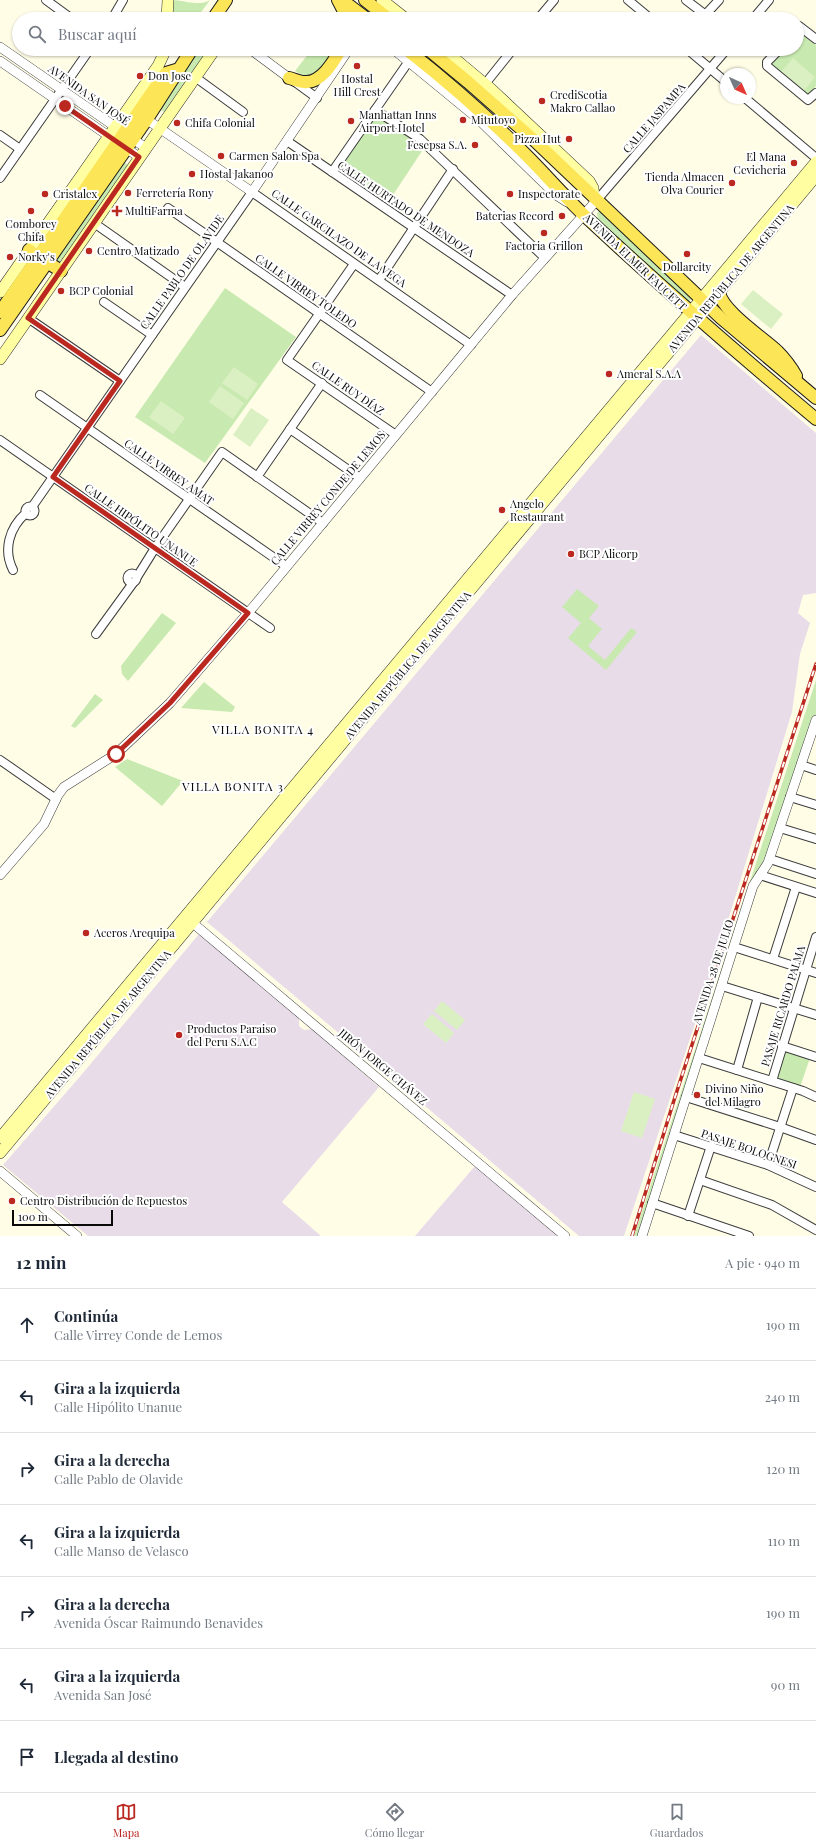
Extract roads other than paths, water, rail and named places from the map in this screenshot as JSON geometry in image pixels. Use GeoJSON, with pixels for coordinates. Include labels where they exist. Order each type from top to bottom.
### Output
{"type":"FeatureCollection","features":[{"type":"Feature","properties":{"kind":"main road"},"geometry":{"type":"LineString","coordinates":[[167,12],[168,0]]}},
{"type":"Feature","properties":{"kind":"main road"},"geometry":{"type":"LineString","coordinates":[[217,12],[226,0]]}},
{"type":"Feature","properties":{"kind":"main road"},"geometry":{"type":"LineString","coordinates":[[338,0],[344,12]]}},
{"type":"Feature","properties":{"kind":"main road"},"geometry":{"type":"LineString","coordinates":[[342,0],[358,12]]}},
{"type":"Feature","properties":{"kind":"main road"},"geometry":{"type":"LineString","coordinates":[[365,0],[380,12]]}},
{"type":"Feature","properties":{"kind":"main road"},"geometry":{"type":"LineString","coordinates":[[382,0],[397,12]]}},
{"type":"Feature","properties":{"kind":"main road"},"geometry":{"type":"LineString","coordinates":[[0,330],[38,257],[121,138],[163,56]]}},
{"type":"Feature","properties":{"kind":"main road"},"geometry":{"type":"LineString","coordinates":[[121,138],[147,119],[187,56]]}},
{"type":"Feature","properties":{"kind":"main road"},"geometry":{"type":"LineString","coordinates":[[0,359],[210,56]]}},
{"type":"Feature","properties":{"kind":"main road"},"geometry":{"type":"LineString","coordinates":[[289,78],[304,82],[311,82],[318,79],[324,74],[336,56]]}},
{"type":"Feature","properties":{"kind":"main road","name":"AVENIDA ELMER FAUCETT"},"geometry":{"type":"LineString","coordinates":[[414,56],[474,106],[525,154],[581,212],[693,316],[816,420]]}},
{"type":"Feature","properties":{"kind":"main road","name":"AVENIDA ELMER FAUCETT"},"geometry":{"type":"LineString","coordinates":[[437,56],[450,67],[484,89],[516,124],[548,147],[583,187],[704,303],[816,398]]}},
{"type":"Feature","properties":{"kind":"main road"},"geometry":{"type":"LineString","coordinates":[[452,56],[468,69],[484,89],[548,147],[589,181],[596,199]]}},
{"type":"Feature","properties":{"kind":"main road"},"geometry":{"type":"LineString","coordinates":[[450,67],[468,69]]}},
{"type":"Feature","properties":{"kind":"main road"},"geometry":{"type":"LineString","coordinates":[[2,306],[38,257],[166,72],[178,70]]}},
{"type":"Feature","properties":{"kind":"main road"},"geometry":{"type":"LineString","coordinates":[[474,106],[472,99],[473,95],[479,94],[484,89]]}},
{"type":"Feature","properties":{"kind":"main road"},"geometry":{"type":"LineString","coordinates":[[506,136],[506,127],[516,124]]}},
{"type":"Feature","properties":{"kind":"main road"},"geometry":{"type":"LineString","coordinates":[[525,154],[551,166],[578,191],[580,191],[583,187]]}},
{"type":"Feature","properties":{"kind":"main road","name":"AVENIDA REPÚBLICA DE ARGENTINA"},"geometry":{"type":"LineString","coordinates":[[0,1153],[85,1044],[704,303],[816,162]]}},
{"type":"Feature","properties":{"kind":"main road","name":"AVENIDA REPÚBLICA DE ARGENTINA"},"geometry":{"type":"LineString","coordinates":[[704,303],[719,292],[816,176]]}},
{"type":"Feature","properties":{"kind":"main road"},"geometry":{"type":"LineString","coordinates":[[38,257],[61,271]]}},
{"type":"Feature","properties":{"kind":"main road"},"geometry":{"type":"LineString","coordinates":[[0,292],[38,257]]}},
{"type":"Feature","properties":{"kind":"main road"},"geometry":{"type":"LineString","coordinates":[[719,292],[724,305],[777,351],[791,367],[803,387]]}},
{"type":"Feature","properties":{"kind":"main road","name":"AVENIDA REPÚBLICA DE ARGENTINA"},"geometry":{"type":"LineString","coordinates":[[0,1138],[85,1044]]}},
{"type":"Feature","properties":{"kind":"street"},"geometry":{"type":"LineString","coordinates":[[46,0],[62,12]]}},
{"type":"Feature","properties":{"kind":"street"},"geometry":{"type":"LineString","coordinates":[[116,12],[123,0]]}},
{"type":"Feature","properties":{"kind":"street"},"geometry":{"type":"LineString","coordinates":[[544,12],[554,0]]}},
{"type":"Feature","properties":{"kind":"street"},"geometry":{"type":"LineString","coordinates":[[628,0],[643,12]]}},
{"type":"Feature","properties":{"kind":"street"},"geometry":{"type":"LineString","coordinates":[[686,0],[702,12]]}},
{"type":"Feature","properties":{"kind":"street"},"geometry":{"type":"LineString","coordinates":[[710,12],[719,0]]}},
{"type":"Feature","properties":{"kind":"street"},"geometry":{"type":"LineString","coordinates":[[759,12],[769,0]]}},
{"type":"Feature","properties":{"kind":"street"},"geometry":{"type":"LineString","coordinates":[[804,29],[816,39]]}},
{"type":"Feature","properties":{"kind":"street","name":"AVENIDA SAN JOSÉ"},"geometry":{"type":"LineString","coordinates":[[0,47],[12,55]]}},
{"type":"Feature","properties":{"kind":"street","name":"AVENIDA SAN JOSÉ"},"geometry":{"type":"LineString","coordinates":[[13,56],[61,90],[142,153]]}},
{"type":"Feature","properties":{"kind":"street"},"geometry":{"type":"LineString","coordinates":[[0,178],[85,56]]}},
{"type":"Feature","properties":{"kind":"street"},"geometry":{"type":"LineString","coordinates":[[259,56],[317,98]]}},
{"type":"Feature","properties":{"kind":"street","name":"CALLE PABLO DE OLAVIDE"},"geometry":{"type":"LineString","coordinates":[[13,570],[8,558],[8,544],[16,525],[53,477],[252,192],[344,56]]}},
{"type":"Feature","properties":{"kind":"street"},"geometry":{"type":"LineString","coordinates":[[402,56],[477,118],[556,195],[581,212]]}},
{"type":"Feature","properties":{"kind":"street"},"geometry":{"type":"LineString","coordinates":[[484,89],[509,56]]}},
{"type":"Feature","properties":{"kind":"street"},"geometry":{"type":"LineString","coordinates":[[696,56],[720,76]]}},
{"type":"Feature","properties":{"kind":"street","name":"CALLE JASPAMPA"},"geometry":{"type":"LineString","coordinates":[[596,199],[721,56]]}},
{"type":"Feature","properties":{"kind":"street"},"geometry":{"type":"LineString","coordinates":[[773,56],[767,62],[767,66],[808,100],[816,93]]}},
{"type":"Feature","properties":{"kind":"street","name":"AVENIDA SAN JOSÉ"},"geometry":{"type":"LineString","coordinates":[[0,61],[55,100],[121,138]]}},
{"type":"Feature","properties":{"kind":"street"},"geometry":{"type":"LineString","coordinates":[[332,172],[408,61]]}},
{"type":"Feature","properties":{"kind":"street"},"geometry":{"type":"LineString","coordinates":[[195,77],[243,112]]}},
{"type":"Feature","properties":{"kind":"street"},"geometry":{"type":"LineString","coordinates":[[752,104],[816,158]]}},
{"type":"Feature","properties":{"kind":"street"},"geometry":{"type":"LineString","coordinates":[[375,110],[420,139],[545,258]]}},
{"type":"Feature","properties":{"kind":"street"},"geometry":{"type":"LineString","coordinates":[[132,122],[138,119],[147,119]]}},
{"type":"Feature","properties":{"kind":"street","name":"CALLE GARCILAZO DE LA VEGA"},"geometry":{"type":"LineString","coordinates":[[147,119],[471,345]]}},
{"type":"Feature","properties":{"kind":"street"},"geometry":{"type":"LineString","coordinates":[[0,135],[20,149]]}},
{"type":"Feature","properties":{"kind":"street","name":"CALLE HURTADO DE MENDOZA"},"geometry":{"type":"LineString","coordinates":[[287,141],[512,295]]}},
{"type":"Feature","properties":{"kind":"street"},"geometry":{"type":"LineString","coordinates":[[378,280],[453,169]]}},
{"type":"Feature","properties":{"kind":"street","name":"CALLE VIRREY CONDE DE LEMOS"},"geometry":{"type":"LineString","coordinates":[[58,795],[71,781],[116,754],[170,703],[248,613],[512,295],[545,258],[581,212],[596,199]]}},
{"type":"Feature","properties":{"kind":"street","name":"CALLE VIRREY TOLEDO"},"geometry":{"type":"LineString","coordinates":[[168,208],[432,392]]}},
{"type":"Feature","properties":{"kind":"street"},"geometry":{"type":"LineString","coordinates":[[94,223],[185,287]]}},
{"type":"Feature","properties":{"kind":"street"},"geometry":{"type":"LineString","coordinates":[[319,314],[354,264]]}},
{"type":"Feature","properties":{"kind":"street"},"geometry":{"type":"LineString","coordinates":[[104,302],[152,335]]}},
{"type":"Feature","properties":{"kind":"street","name":"CALLE RUY DÍAZ"},"geometry":{"type":"LineString","coordinates":[[319,314],[287,360],[396,435]]}},
{"type":"Feature","properties":{"kind":"street"},"geometry":{"type":"LineString","coordinates":[[28,318],[120,381]]}},
{"type":"Feature","properties":{"kind":"street"},"geometry":{"type":"LineString","coordinates":[[257,477],[322,383]]}},
{"type":"Feature","properties":{"kind":"street","name":"CALLE VIRREY AMAT"},"geometry":{"type":"LineString","coordinates":[[40,395],[286,566]]}},
{"type":"Feature","properties":{"kind":"street"},"geometry":{"type":"LineString","coordinates":[[290,429],[360,478]]}},
{"type":"Feature","properties":{"kind":"street","name":"CALLE HIPÓLITO UNANUE"},"geometry":{"type":"LineString","coordinates":[[0,440],[270,628]]}},
{"type":"Feature","properties":{"kind":"street"},"geometry":{"type":"LineString","coordinates":[[96,634],[135,580],[155,548],[222,452],[323,523]]}},
{"type":"Feature","properties":{"kind":"street","name":"AVENIDA 28 DE JULIO"},"geometry":{"type":"LineString","coordinates":[[642,1236],[753,886],[770,859],[801,765],[814,733],[816,720]]}},
{"type":"Feature","properties":{"kind":"street"},"geometry":{"type":"LineString","coordinates":[[0,760],[58,795],[44,824],[0,875]]}},
{"type":"Feature","properties":{"kind":"street"},"geometry":{"type":"LineString","coordinates":[[801,765],[816,770]]}},
{"type":"Feature","properties":{"kind":"street"},"geometry":{"type":"LineString","coordinates":[[790,797],[816,805]]}},
{"type":"Feature","properties":{"kind":"street"},"geometry":{"type":"LineString","coordinates":[[780,828],[816,839]]}},
{"type":"Feature","properties":{"kind":"street"},"geometry":{"type":"LineString","coordinates":[[770,859],[816,874]]}},
{"type":"Feature","properties":{"kind":"street"},"geometry":{"type":"LineString","coordinates":[[760,875],[816,893]]}},
{"type":"Feature","properties":{"kind":"street"},"geometry":{"type":"LineString","coordinates":[[773,959],[796,887]]}},
{"type":"Feature","properties":{"kind":"street","name":"JIRÓN JORGE CHÁVEZ"},"geometry":{"type":"LineString","coordinates":[[189,920],[565,1236]]}},
{"type":"Feature","properties":{"kind":"street","name":"PASAJE RICARDO PALMA"},"geometry":{"type":"LineString","coordinates":[[772,1081],[816,937]]}},
{"type":"Feature","properties":{"kind":"street"},"geometry":{"type":"LineString","coordinates":[[734,947],[816,973]]}},
{"type":"Feature","properties":{"kind":"street"},"geometry":{"type":"LineString","coordinates":[[722,986],[816,1015]]}},
{"type":"Feature","properties":{"kind":"street"},"geometry":{"type":"LineString","coordinates":[[737,1070],[758,997]]}},
{"type":"Feature","properties":{"kind":"street"},"geometry":{"type":"LineString","coordinates":[[782,1046],[816,1057]]}},
{"type":"Feature","properties":{"kind":"street"},"geometry":{"type":"LineString","coordinates":[[698,1058],[772,1081],[816,1097]]}},
{"type":"Feature","properties":{"kind":"street"},"geometry":{"type":"LineString","coordinates":[[768,1165],[793,1088]]}},
{"type":"Feature","properties":{"kind":"street"},"geometry":{"type":"LineString","coordinates":[[686,1097],[816,1140]]}},
{"type":"Feature","properties":{"kind":"street","name":"PASAJE BOLOGNESI"},"geometry":{"type":"LineString","coordinates":[[674,1134],[768,1165],[816,1187]]}},
{"type":"Feature","properties":{"kind":"street"},"geometry":{"type":"LineString","coordinates":[[688,1216],[711,1146]]}},
{"type":"Feature","properties":{"kind":"street"},"geometry":{"type":"LineString","coordinates":[[0,1171],[77,1236]]}},
{"type":"Feature","properties":{"kind":"street"},"geometry":{"type":"LineString","coordinates":[[700,1180],[772,1205],[816,1230]]}},
{"type":"Feature","properties":{"kind":"street"},"geometry":{"type":"LineString","coordinates":[[652,1204],[749,1236]]}},
{"type":"Feature","properties":{"kind":"street"},"geometry":{"type":"LineString","coordinates":[[720,1236],[723,1227]]}},
{"type":"Feature","properties":{"kind":"railway"},"geometry":{"type":"LineString","coordinates":[[632,1236],[675,1097],[816,664]]}},
{"type":"Feature","properties":{"kind":"place","name":"Hostal Hill Crest"},"geometry":{"type":"Point","coordinates":[357,66]}},
{"type":"Feature","properties":{"kind":"place","name":"Don Jose"},"geometry":{"type":"Point","coordinates":[140,76]}},
{"type":"Feature","properties":{"kind":"place","name":"CrediScotia Makro Callao"},"geometry":{"type":"Point","coordinates":[542,101]}},
{"type":"Feature","properties":{"kind":"place","name":"Mitutoyo"},"geometry":{"type":"Point","coordinates":[463,120]}},
{"type":"Feature","properties":{"kind":"place","name":"Manhattan Inns Airport Hotel"},"geometry":{"type":"Point","coordinates":[351,121]}},
{"type":"Feature","properties":{"kind":"place","name":"Chifa Colonial"},"geometry":{"type":"Point","coordinates":[177,123]}},
{"type":"Feature","properties":{"kind":"place","name":"Pizza Hut"},"geometry":{"type":"Point","coordinates":[569,139]}},
{"type":"Feature","properties":{"kind":"place","name":"Fesepsa S.A."},"geometry":{"type":"Point","coordinates":[475,145]}},
{"type":"Feature","properties":{"kind":"place","name":"Carmen Salon Spa"},"geometry":{"type":"Point","coordinates":[221,156]}},
{"type":"Feature","properties":{"kind":"place","name":"El Mana Cevicheria"},"geometry":{"type":"Point","coordinates":[794,163]}},
{"type":"Feature","properties":{"kind":"place","name":"Hostal Jakanoo"},"geometry":{"type":"Point","coordinates":[192,174]}},
{"type":"Feature","properties":{"kind":"place","name":"Tienda Almacen Olva Courier"},"geometry":{"type":"Point","coordinates":[732,183]}},
{"type":"Feature","properties":{"kind":"place","name":"Ferretería Rony"},"geometry":{"type":"Point","coordinates":[128,193]}},
{"type":"Feature","properties":{"kind":"place","name":"Cristalex"},"geometry":{"type":"Point","coordinates":[45,194]}},
{"type":"Feature","properties":{"kind":"place","name":"Inspectorate"},"geometry":{"type":"Point","coordinates":[510,194]}},
{"type":"Feature","properties":{"kind":"place","name":"Comborey Chifa"},"geometry":{"type":"Point","coordinates":[31,211]}},
{"type":"Feature","properties":{"kind":"place","name":"MultiFarma"},"geometry":{"type":"Point","coordinates":[117,211]}},
{"type":"Feature","properties":{"kind":"place","name":"Baterias Record"},"geometry":{"type":"Point","coordinates":[562,216]}},
{"type":"Feature","properties":{"kind":"place","name":"Factoria Grillon"},"geometry":{"type":"Point","coordinates":[544,233]}},
{"type":"Feature","properties":{"kind":"place","name":"Centro Matizado"},"geometry":{"type":"Point","coordinates":[89,251]}},
{"type":"Feature","properties":{"kind":"place","name":"Dollarcity"},"geometry":{"type":"Point","coordinates":[687,254]}},
{"type":"Feature","properties":{"kind":"place","name":"Norky's"},"geometry":{"type":"Point","coordinates":[10,257]}},
{"type":"Feature","properties":{"kind":"place","name":"BCP Colonial"},"geometry":{"type":"Point","coordinates":[61,291]}},
{"type":"Feature","properties":{"kind":"place","name":"Ameral S.A.A"},"geometry":{"type":"Point","coordinates":[609,374]}},
{"type":"Feature","properties":{"kind":"place","name":"Angelo Restaurant"},"geometry":{"type":"Point","coordinates":[502,510]}},
{"type":"Feature","properties":{"kind":"place","name":"BCP Alicorp"},"geometry":{"type":"Point","coordinates":[571,554]}},
{"type":"Feature","properties":{"kind":"place","name":"Aceros Arequipa"},"geometry":{"type":"Point","coordinates":[86,933]}},
{"type":"Feature","properties":{"kind":"place","name":"Productos Paraiso del Peru S.A.C"},"geometry":{"type":"Point","coordinates":[179,1035]}},
{"type":"Feature","properties":{"kind":"place","name":"Divino Niño del Milagro"},"geometry":{"type":"Point","coordinates":[697,1095]}},
{"type":"Feature","properties":{"kind":"place","name":"Centro Distribución de Repuestos"},"geometry":{"type":"Point","coordinates":[12,1201]}},
{"type":"Feature","properties":{"kind":"district","name":"VILLA BONITA 4"},"geometry":{"type":"Point","coordinates":[263,730]}},
{"type":"Feature","properties":{"kind":"district","name":"VILLA BONITA 3"},"geometry":{"type":"Point","coordinates":[233,787]}}]}
